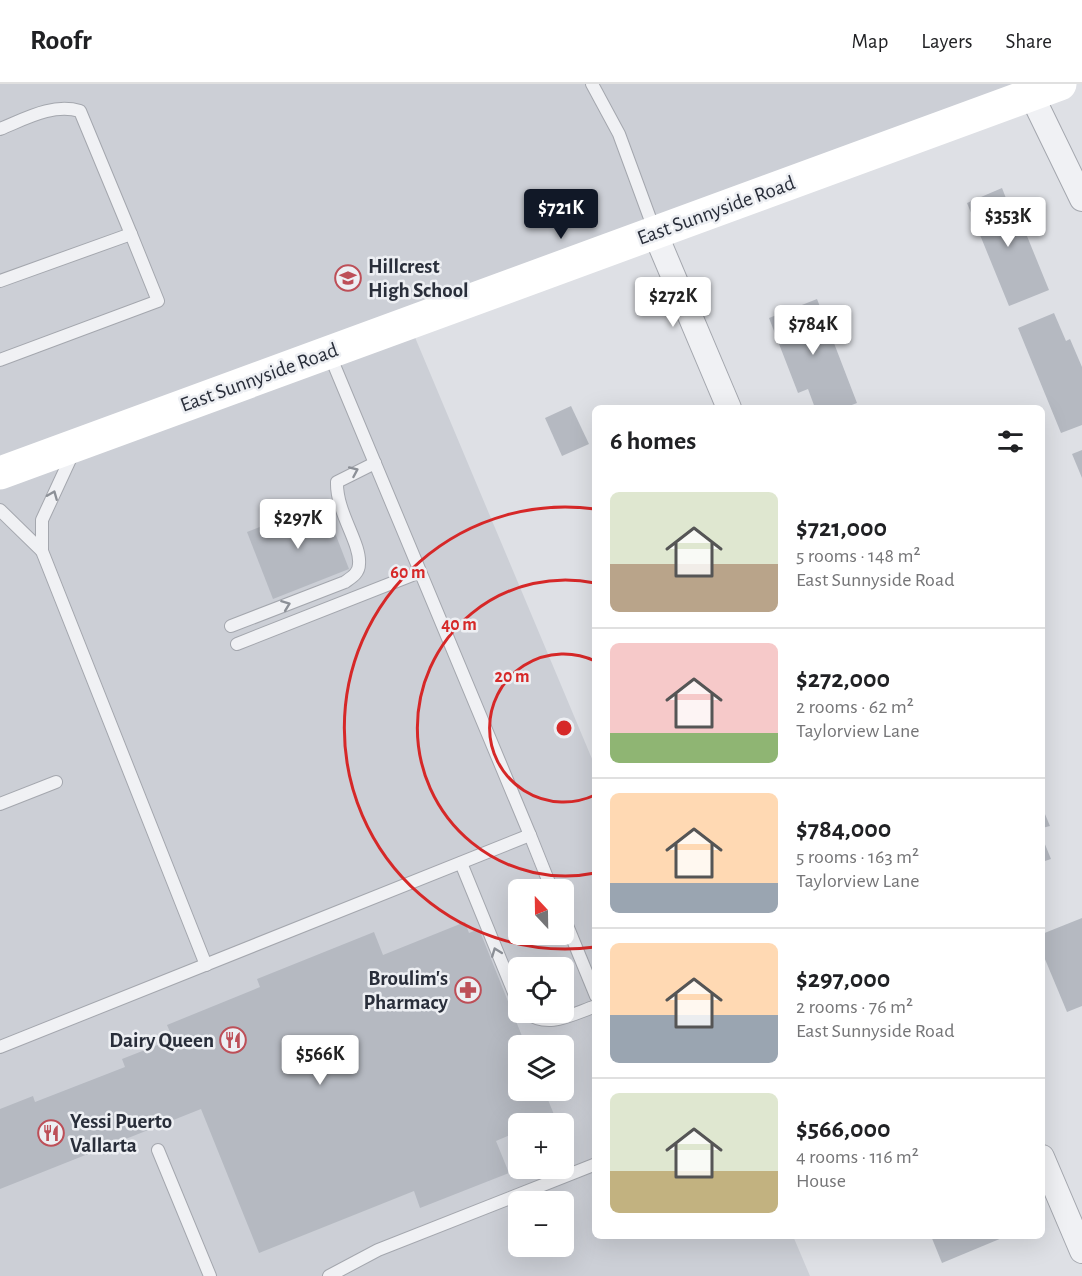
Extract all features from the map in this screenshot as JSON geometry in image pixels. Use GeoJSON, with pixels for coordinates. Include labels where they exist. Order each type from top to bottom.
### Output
{"type":"FeatureCollection","features":[{"type":"Feature","properties":{"kind":"main road","name":"East Sunnyside Road"},"geometry":{"type":"LineString","coordinates":[[0,473],[1046,89]]}},
{"type":"Feature","properties":{"kind":"street"},"geometry":{"type":"LineString","coordinates":[[1046,89],[1082,199]]}},
{"type":"Feature","properties":{"kind":"street"},"geometry":{"type":"LineString","coordinates":[[655,232],[728,405]]}},
{"type":"Feature","properties":{"kind":"street"},"geometry":{"type":"LineString","coordinates":[[1045,1164],[1082,1251]]}},
{"type":"Feature","properties":{"kind":"lane"},"geometry":{"type":"LineString","coordinates":[[592,84],[619,134],[655,232]]}},
{"type":"Feature","properties":{"kind":"lane"},"geometry":{"type":"LineString","coordinates":[[0,129],[46,111],[67,108],[80,111],[158,301],[0,360]]}},
{"type":"Feature","properties":{"kind":"lane"},"geometry":{"type":"LineString","coordinates":[[0,281],[130,234]]}},
{"type":"Feature","properties":{"kind":"lane"},"geometry":{"type":"LineString","coordinates":[[329,352],[548,879]]}},
{"type":"Feature","properties":{"kind":"lane"},"geometry":{"type":"LineString","coordinates":[[80,443],[59,479],[42,520],[42,551],[206,965]]}},
{"type":"Feature","properties":{"kind":"lane"},"geometry":{"type":"LineString","coordinates":[[231,626],[345,582],[356,574],[360,563],[341,512],[337,482],[375,463]]}},
{"type":"Feature","properties":{"kind":"lane"},"geometry":{"type":"LineString","coordinates":[[0,510],[42,551]]}},
{"type":"Feature","properties":{"kind":"lane"},"geometry":{"type":"LineString","coordinates":[[237,644],[420,572]]}},
{"type":"Feature","properties":{"kind":"lane"},"geometry":{"type":"LineString","coordinates":[[0,804],[56,782]]}},
{"type":"Feature","properties":{"kind":"lane"},"geometry":{"type":"LineString","coordinates":[[0,1047],[530,835]]}},
{"type":"Feature","properties":{"kind":"lane"},"geometry":{"type":"LineString","coordinates":[[461,863],[508,978]]}},
{"type":"Feature","properties":{"kind":"lane"},"geometry":{"type":"LineString","coordinates":[[574,942],[592,986]]}},
{"type":"Feature","properties":{"kind":"lane"},"geometry":{"type":"LineString","coordinates":[[574,1013],[592,1007]]}},
{"type":"Feature","properties":{"kind":"lane"},"geometry":{"type":"LineString","coordinates":[[158,1150],[210,1276]]}},
{"type":"Feature","properties":{"kind":"lane"},"geometry":{"type":"LineString","coordinates":[[329,1276],[378,1250],[592,1166]]}},
{"type":"Feature","properties":{"kind":"shaded area"},"geometry":{"type":"Polygon","coordinates":[[[0,84],[1059,84],[409,323],[592,759],[592,1239],[794,1239],[810,1276],[0,1276],[0,84]]]}},
{"type":"Feature","properties":{"kind":"building"},"geometry":{"type":"Polygon","coordinates":[[[1002,188],[1013,216],[1018,214],[1049,290],[1009,306],[967,203],[1002,188]]]}},
{"type":"Feature","properties":{"kind":"building"},"geometry":{"type":"Polygon","coordinates":[[[817,299],[857,403],[814,405],[808,389],[798,393],[769,318],[817,299]]]}},
{"type":"Feature","properties":{"kind":"building"},"geometry":{"type":"Polygon","coordinates":[[[1054,313],[1066,341],[1070,339],[1082,367],[1082,425],[1061,433],[1018,328],[1054,313]]]}},
{"type":"Feature","properties":{"kind":"building"},"geometry":{"type":"Polygon","coordinates":[[[571,406],[589,444],[562,456],[545,418],[571,406]]]}},
{"type":"Feature","properties":{"kind":"building"},"geometry":{"type":"Polygon","coordinates":[[[1082,450],[1082,478],[1072,454],[1082,450]]]}},
{"type":"Feature","properties":{"kind":"building"},"geometry":{"type":"Polygon","coordinates":[[[323,502],[349,569],[273,599],[247,532],[323,502]]]}},
{"type":"Feature","properties":{"kind":"building"},"geometry":{"type":"Polygon","coordinates":[[[1045,814],[1050,826],[1045,827],[1045,814]]]}},
{"type":"Feature","properties":{"kind":"building"},"geometry":{"type":"Polygon","coordinates":[[[1045,844],[1051,859],[1045,861],[1045,844]]]}},
{"type":"Feature","properties":{"kind":"building"},"geometry":{"type":"Polygon","coordinates":[[[1082,918],[1082,1006],[1067,1012],[1045,959],[1045,933],[1082,918]]]}},
{"type":"Feature","properties":{"kind":"building"},"geometry":{"type":"Polygon","coordinates":[[[465,922],[469,933],[479,929],[508,1001],[508,1023],[517,1023],[522,1035],[508,1035],[508,1101],[548,1101],[553,1113],[508,1113],[508,1136],[496,1141],[508,1173],[420,1208],[414,1191],[259,1253],[201,1109],[0,1189],[0,1109],[33,1096],[35,1102],[125,1067],[122,1059],[173,1039],[167,1025],[260,987],[257,979],[374,932],[383,955],[465,922]]]}},
{"type":"Feature","properties":{"kind":"building"},"geometry":{"type":"Polygon","coordinates":[[[932,1239],[1000,1239],[942,1263],[932,1239]]]}},
{"type":"Feature","properties":{"kind":"place","name":"Hillcrest High School"},"geometry":{"type":"Point","coordinates":[348,278]}},
{"type":"Feature","properties":{"kind":"place","name":"Broulim's Pharmacy"},"geometry":{"type":"Point","coordinates":[468,990]}},
{"type":"Feature","properties":{"kind":"place","name":"Dairy Queen"},"geometry":{"type":"Point","coordinates":[233,1040]}},
{"type":"Feature","properties":{"kind":"place","name":"Yessi Puerto Vallarta"},"geometry":{"type":"Point","coordinates":[51,1133]}}]}
